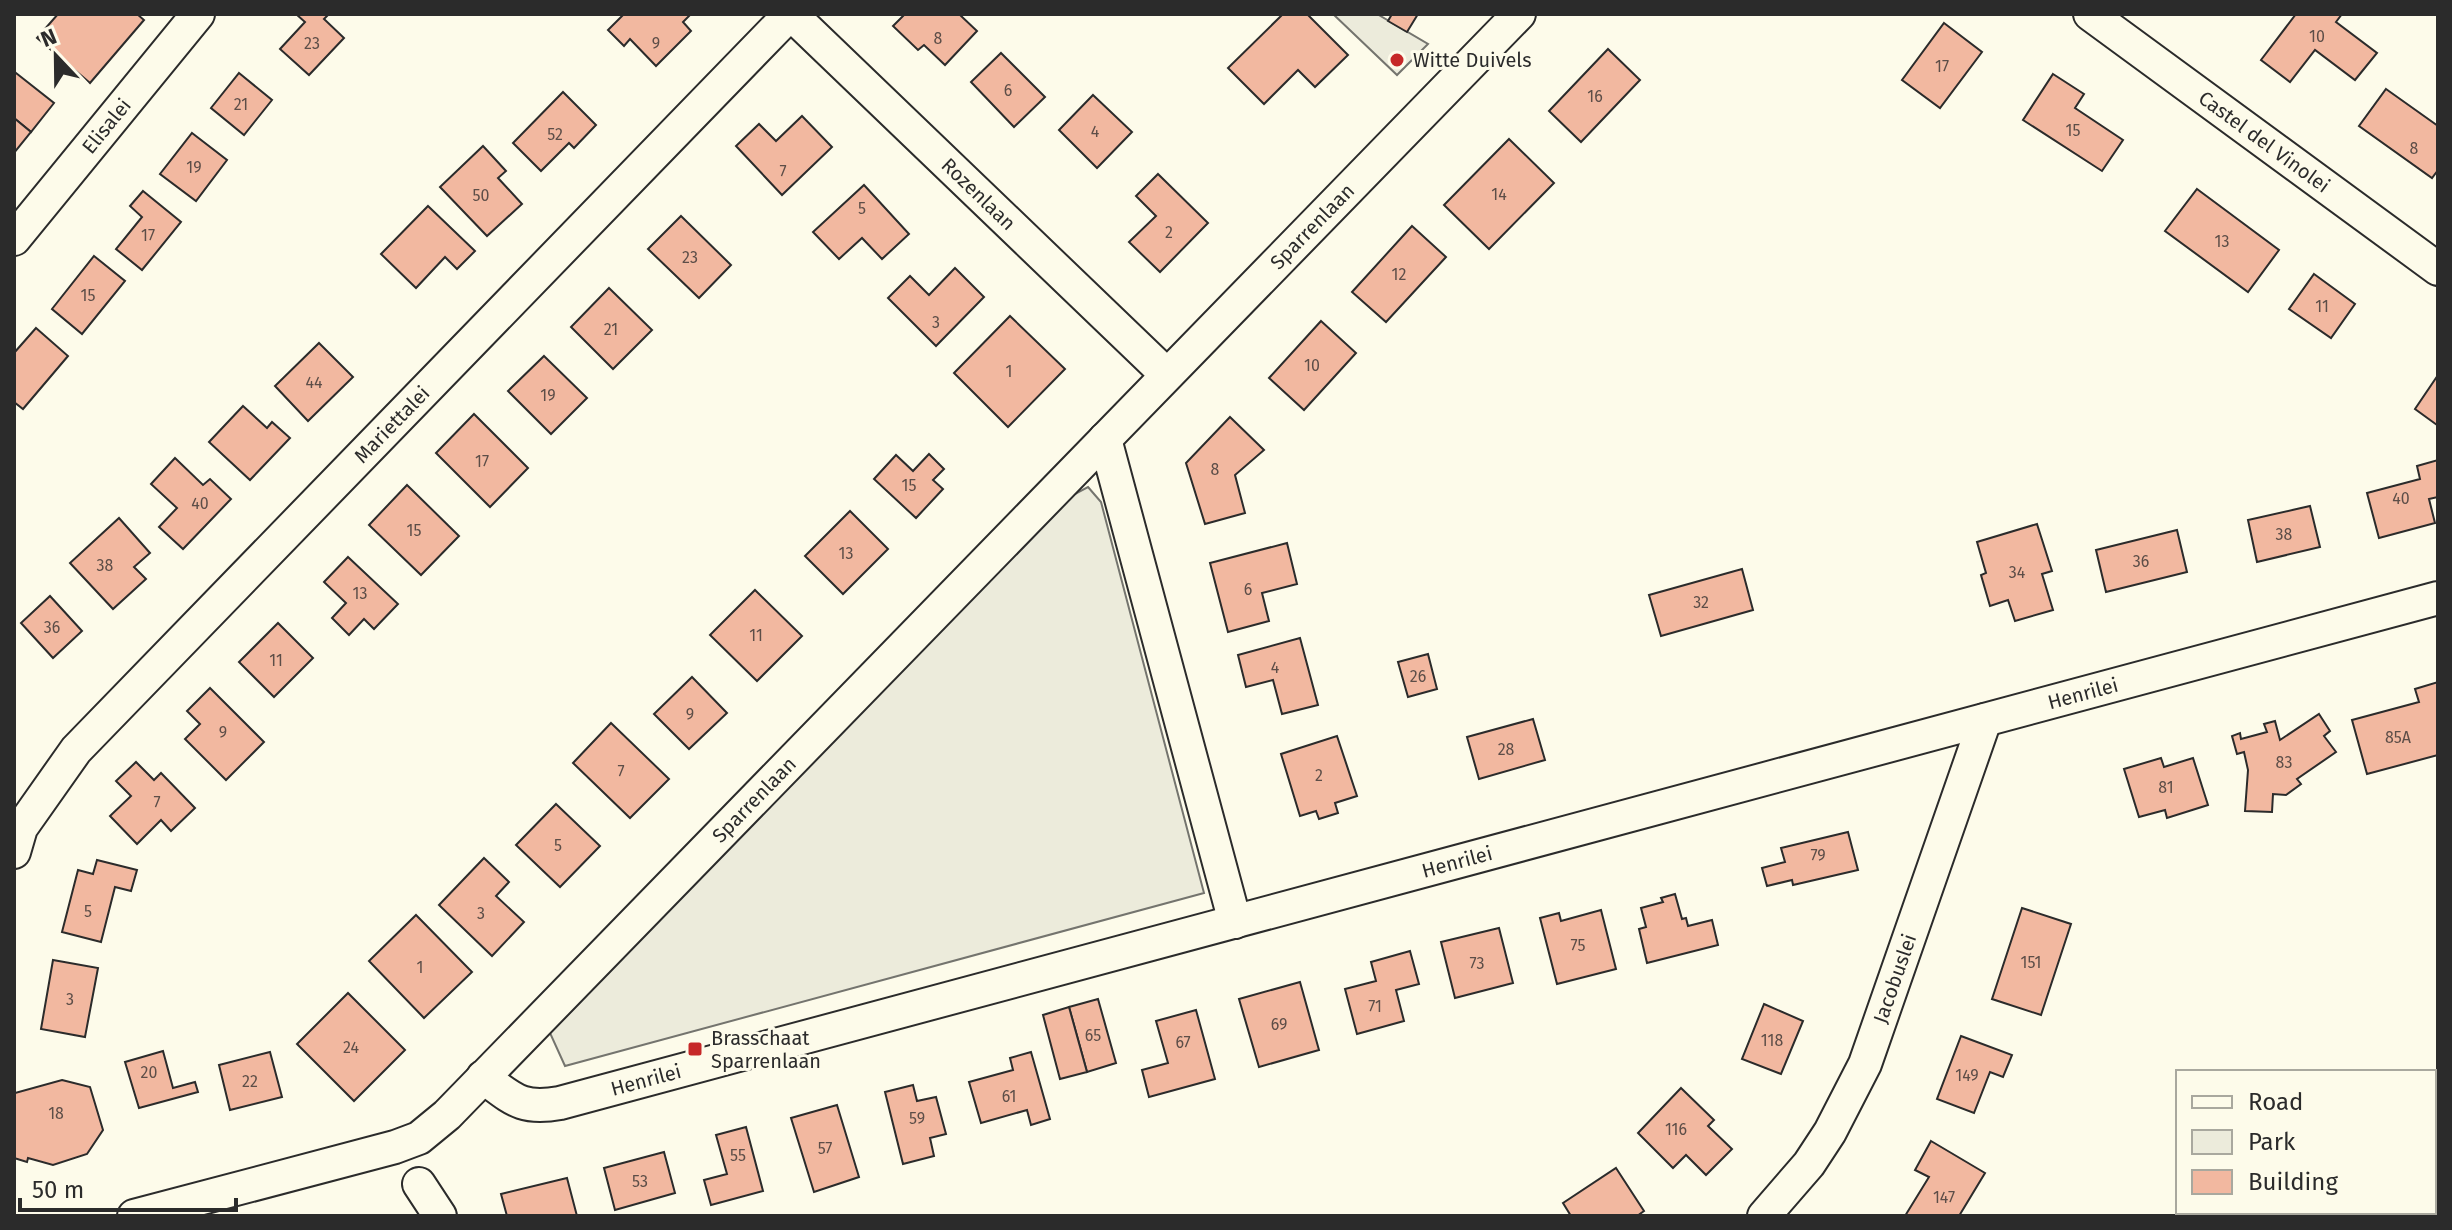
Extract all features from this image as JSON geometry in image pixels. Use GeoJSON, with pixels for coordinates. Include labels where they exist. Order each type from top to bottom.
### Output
{"type":"FeatureCollection","features":[{"type":"Feature","properties":{"kind":"street","name":"Elisalei"},"geometry":{"type":"LineString","coordinates":[[14,239],[198,14]]}},
{"type":"Feature","properties":{"kind":"street","name":"Rozenlaan"},"geometry":{"type":"LineString","coordinates":[[790,14],[1166,374]]}},
{"type":"Feature","properties":{"kind":"street","name":"Mariettalei"},"geometry":{"type":"LineString","coordinates":[[14,852],[21,828],[76,750],[790,14]]}},
{"type":"Feature","properties":{"kind":"street","name":"Sparrenlaan"},"geometry":{"type":"LineString","coordinates":[[134,1216],[395,1147],[419,1138],[438,1123],[1519,14]]}},
{"type":"Feature","properties":{"kind":"street","name":"Castel del Vinolei"},"geometry":{"type":"LineString","coordinates":[[2090,14],[2438,269]]}},
{"type":"Feature","properties":{"kind":"street"},"geometry":{"type":"LineString","coordinates":[[1105,439],[1235,922]]}},
{"type":"Feature","properties":{"kind":"street","name":"Henrilei"},"geometry":{"type":"LineString","coordinates":[[483,1077],[524,1105],[537,1107],[560,1103],[2438,598]]}},
{"type":"Feature","properties":{"kind":"street","name":"Jacobuslei"},"geometry":{"type":"LineString","coordinates":[[1764,1216],[1809,1164],[1830,1132],[1865,1064],[1985,720]]}},
{"type":"Feature","properties":{"kind":"street"},"geometry":{"type":"LineString","coordinates":[[419,1184],[440,1216]]}},
{"type":"Feature","properties":{"kind":"green space","name":"Witte Duivels"},"geometry":{"type":"Polygon","coordinates":[[[1333,14],[1377,14],[1428,44],[1397,75],[1333,14]]]}},
{"type":"Feature","properties":{"kind":"green space"},"geometry":{"type":"Polygon","coordinates":[[[1088,487],[1101,502],[1204,893],[565,1066],[550,1033],[1071,496],[1088,487]]]}},
{"type":"Feature","properties":{"kind":"building"},"geometry":{"type":"Polygon","coordinates":[[[58,14],[137,14],[144,20],[90,83],[37,38],[58,14]]]}},
{"type":"Feature","properties":{"kind":"building"},"geometry":{"type":"Polygon","coordinates":[[[296,14],[329,14],[324,19],[344,38],[309,75],[280,49],[305,22],[296,14]]]}},
{"type":"Feature","properties":{"kind":"building"},"geometry":{"type":"Polygon","coordinates":[[[624,14],[691,14],[683,22],[691,31],[656,66],[630,39],[624,46],[608,30],[624,14]]]}},
{"type":"Feature","properties":{"kind":"building"},"geometry":{"type":"Polygon","coordinates":[[[905,14],[959,14],[977,31],[945,65],[924,45],[918,50],[893,26],[905,14]]]}},
{"type":"Feature","properties":{"kind":"building"},"geometry":{"type":"Polygon","coordinates":[[[1283,14],[1307,14],[1348,55],[1315,87],[1298,70],[1264,104],[1228,68],[1283,14]]]}},
{"type":"Feature","properties":{"kind":"building"},"geometry":{"type":"Polygon","coordinates":[[[1392,14],[1418,14],[1407,32],[1388,21],[1392,14]]]}},
{"type":"Feature","properties":{"kind":"building"},"geometry":{"type":"Polygon","coordinates":[[[2296,14],[2342,14],[2336,22],[2377,53],[2355,80],[2315,50],[2290,82],[2261,60],[2296,14]]]}},
{"type":"Feature","properties":{"kind":"building"},"geometry":{"type":"Polygon","coordinates":[[[1944,23],[1982,52],[1940,108],[1902,80],[1944,23]]]}},
{"type":"Feature","properties":{"kind":"building"},"geometry":{"type":"Polygon","coordinates":[[[1608,49],[1640,80],[1581,142],[1549,111],[1608,49]]]}},
{"type":"Feature","properties":{"kind":"building"},"geometry":{"type":"Polygon","coordinates":[[[1001,53],[1045,97],[1014,127],[971,82],[1001,53]]]}},
{"type":"Feature","properties":{"kind":"building"},"geometry":{"type":"Polygon","coordinates":[[[16,73],[54,103],[31,132],[14,118],[16,73]]]}},
{"type":"Feature","properties":{"kind":"building"},"geometry":{"type":"Polygon","coordinates":[[[239,73],[272,100],[244,135],[211,108],[239,73]]]}},
{"type":"Feature","properties":{"kind":"building"},"geometry":{"type":"Polygon","coordinates":[[[2053,74],[2084,94],[2075,108],[2123,140],[2102,171],[2023,120],[2053,74]]]}},
{"type":"Feature","properties":{"kind":"building"},"geometry":{"type":"Polygon","coordinates":[[[2386,89],[2438,126],[2438,170],[2432,178],[2359,126],[2386,89]]]}},
{"type":"Feature","properties":{"kind":"building"},"geometry":{"type":"Polygon","coordinates":[[[563,92],[596,125],[574,148],[569,143],[541,171],[513,143],[563,92]]]}},
{"type":"Feature","properties":{"kind":"building"},"geometry":{"type":"Polygon","coordinates":[[[1093,95],[1132,132],[1097,168],[1059,130],[1093,95]]]}},
{"type":"Feature","properties":{"kind":"building"},"geometry":{"type":"Polygon","coordinates":[[[802,116],[832,147],[782,195],[736,146],[759,124],[776,141],[802,116]]]}},
{"type":"Feature","properties":{"kind":"building"},"geometry":{"type":"Polygon","coordinates":[[[14,118],[31,132],[14,153],[14,118]]]}},
{"type":"Feature","properties":{"kind":"building"},"geometry":{"type":"Polygon","coordinates":[[[192,133],[227,160],[196,201],[160,174],[192,133]]]}},
{"type":"Feature","properties":{"kind":"building"},"geometry":{"type":"Polygon","coordinates":[[[1509,139],[1554,183],[1489,249],[1444,205],[1509,139]]]}},
{"type":"Feature","properties":{"kind":"building"},"geometry":{"type":"Polygon","coordinates":[[[483,146],[506,171],[498,178],[522,204],[487,236],[440,187],[483,146]]]}},
{"type":"Feature","properties":{"kind":"building"},"geometry":{"type":"Polygon","coordinates":[[[1158,174],[1208,223],[1160,272],[1129,242],[1156,216],[1136,196],[1158,174]]]}},
{"type":"Feature","properties":{"kind":"building"},"geometry":{"type":"Polygon","coordinates":[[[864,185],[909,234],[882,259],[862,238],[839,259],[813,232],[864,185]]]}},
{"type":"Feature","properties":{"kind":"building"},"geometry":{"type":"Polygon","coordinates":[[[2197,189],[2279,250],[2248,292],[2165,231],[2197,189]]]}},
{"type":"Feature","properties":{"kind":"building"},"geometry":{"type":"Polygon","coordinates":[[[143,191],[181,222],[142,270],[116,249],[142,217],[130,206],[143,191]]]}},
{"type":"Feature","properties":{"kind":"building"},"geometry":{"type":"Polygon","coordinates":[[[428,206],[475,251],[457,269],[445,257],[416,288],[381,254],[428,206]]]}},
{"type":"Feature","properties":{"kind":"building"},"geometry":{"type":"Polygon","coordinates":[[[681,216],[731,265],[699,298],[648,249],[681,216]]]}},
{"type":"Feature","properties":{"kind":"building"},"geometry":{"type":"Polygon","coordinates":[[[1412,226],[1446,257],[1386,322],[1352,292],[1412,226]]]}},
{"type":"Feature","properties":{"kind":"building"},"geometry":{"type":"Polygon","coordinates":[[[94,256],[125,281],[82,334],[52,309],[94,256]]]}},
{"type":"Feature","properties":{"kind":"building"},"geometry":{"type":"Polygon","coordinates":[[[955,268],[984,297],[936,346],[888,298],[910,276],[929,295],[955,268]]]}},
{"type":"Feature","properties":{"kind":"building"},"geometry":{"type":"Polygon","coordinates":[[[2314,274],[2355,304],[2331,338],[2289,309],[2314,274]]]}},
{"type":"Feature","properties":{"kind":"building"},"geometry":{"type":"Polygon","coordinates":[[[609,288],[652,330],[613,369],[571,327],[609,288]]]}},
{"type":"Feature","properties":{"kind":"building"},"geometry":{"type":"Polygon","coordinates":[[[1010,316],[1065,369],[1008,427],[954,373],[1010,316]]]}},
{"type":"Feature","properties":{"kind":"building"},"geometry":{"type":"Polygon","coordinates":[[[1321,321],[1356,353],[1304,410],[1269,378],[1321,321]]]}},
{"type":"Feature","properties":{"kind":"building"},"geometry":{"type":"Polygon","coordinates":[[[36,328],[68,356],[23,409],[14,402],[14,353],[36,328]]]}},
{"type":"Feature","properties":{"kind":"building"},"geometry":{"type":"Polygon","coordinates":[[[319,343],[353,377],[308,421],[275,386],[319,343]]]}},
{"type":"Feature","properties":{"kind":"building"},"geometry":{"type":"Polygon","coordinates":[[[544,356],[587,398],[551,434],[508,391],[544,356]]]}},
{"type":"Feature","properties":{"kind":"building"},"geometry":{"type":"Polygon","coordinates":[[[2438,375],[2438,424],[2437,425],[2415,409],[2438,375]]]}},
{"type":"Feature","properties":{"kind":"building"},"geometry":{"type":"Polygon","coordinates":[[[243,406],[267,428],[272,422],[290,438],[250,480],[209,442],[243,406]]]}},
{"type":"Feature","properties":{"kind":"building"},"geometry":{"type":"Polygon","coordinates":[[[474,414],[528,468],[490,507],[436,453],[474,414]]]}},
{"type":"Feature","properties":{"kind":"building"},"geometry":{"type":"Polygon","coordinates":[[[1230,417],[1264,450],[1235,475],[1245,513],[1205,524],[1186,463],[1230,417]]]}},
{"type":"Feature","properties":{"kind":"building"},"geometry":{"type":"Polygon","coordinates":[[[929,454],[944,469],[933,480],[943,489],[916,518],[874,479],[896,455],[913,471],[929,454]]]}},
{"type":"Feature","properties":{"kind":"building"},"geometry":{"type":"Polygon","coordinates":[[[175,458],[203,485],[210,479],[231,499],[183,549],[159,527],[177,508],[151,484],[175,458]]]}},
{"type":"Feature","properties":{"kind":"building"},"geometry":{"type":"Polygon","coordinates":[[[2438,460],[2438,497],[2429,499],[2435,523],[2379,538],[2367,493],[2420,479],[2417,466],[2438,460]]]}},
{"type":"Feature","properties":{"kind":"building"},"geometry":{"type":"Polygon","coordinates":[[[407,485],[459,536],[421,575],[369,525],[407,485]]]}},
{"type":"Feature","properties":{"kind":"building"},"geometry":{"type":"Polygon","coordinates":[[[2310,506],[2320,547],[2257,562],[2248,520],[2310,506]]]}},
{"type":"Feature","properties":{"kind":"building"},"geometry":{"type":"Polygon","coordinates":[[[850,511],[888,549],[843,594],[805,556],[850,511]]]}},
{"type":"Feature","properties":{"kind":"building"},"geometry":{"type":"Polygon","coordinates":[[[119,518],[150,553],[134,567],[146,579],[113,609],[70,563],[119,518]]]}},
{"type":"Feature","properties":{"kind":"building"},"geometry":{"type":"Polygon","coordinates":[[[2037,524],[2052,571],[2042,574],[2053,610],[2015,621],[2008,600],[1990,606],[1981,575],[1986,573],[1977,542],[2037,524]]]}},
{"type":"Feature","properties":{"kind":"building"},"geometry":{"type":"Polygon","coordinates":[[[2177,530],[2187,572],[2106,592],[2096,550],[2177,530]]]}},
{"type":"Feature","properties":{"kind":"building"},"geometry":{"type":"Polygon","coordinates":[[[1287,543],[1297,584],[1262,593],[1269,621],[1228,632],[1210,563],[1287,543]]]}},
{"type":"Feature","properties":{"kind":"building"},"geometry":{"type":"Polygon","coordinates":[[[348,557],[398,604],[374,629],[364,619],[349,635],[332,618],[346,603],[324,582],[348,557]]]}},
{"type":"Feature","properties":{"kind":"building"},"geometry":{"type":"Polygon","coordinates":[[[1742,569],[1753,610],[1661,636],[1649,595],[1742,569]]]}},
{"type":"Feature","properties":{"kind":"building"},"geometry":{"type":"Polygon","coordinates":[[[755,590],[802,636],[757,681],[710,635],[755,590]]]}},
{"type":"Feature","properties":{"kind":"building"},"geometry":{"type":"Polygon","coordinates":[[[50,596],[82,631],[53,658],[21,623],[50,596]]]}},
{"type":"Feature","properties":{"kind":"building"},"geometry":{"type":"Polygon","coordinates":[[[278,623],[313,658],[274,697],[239,662],[278,623]]]}},
{"type":"Feature","properties":{"kind":"building"},"geometry":{"type":"Polygon","coordinates":[[[1300,638],[1318,705],[1282,714],[1273,680],[1246,687],[1238,655],[1300,638]]]}},
{"type":"Feature","properties":{"kind":"building"},"geometry":{"type":"Polygon","coordinates":[[[1428,654],[1437,689],[1408,697],[1398,662],[1428,654]]]}},
{"type":"Feature","properties":{"kind":"building"},"geometry":{"type":"Polygon","coordinates":[[[692,677],[727,713],[689,749],[654,714],[692,677]]]}},
{"type":"Feature","properties":{"kind":"building"},"geometry":{"type":"Polygon","coordinates":[[[2438,682],[2438,755],[2367,774],[2352,720],[2419,702],[2415,689],[2438,682]]]}},
{"type":"Feature","properties":{"kind":"building"},"geometry":{"type":"Polygon","coordinates":[[[210,688],[264,742],[226,780],[185,739],[200,724],[187,711],[210,688]]]}},
{"type":"Feature","properties":{"kind":"building"},"geometry":{"type":"Polygon","coordinates":[[[2319,714],[2330,731],[2324,736],[2336,752],[2297,779],[2301,784],[2286,795],[2273,794],[2272,812],[2245,811],[2248,770],[2244,752],[2237,754],[2232,736],[2240,733],[2241,739],[2267,732],[2264,724],[2275,721],[2280,740],[2319,714]]]}},
{"type":"Feature","properties":{"kind":"building"},"geometry":{"type":"Polygon","coordinates":[[[1533,719],[1545,760],[1479,779],[1467,737],[1533,719]]]}},
{"type":"Feature","properties":{"kind":"building"},"geometry":{"type":"Polygon","coordinates":[[[611,723],[669,779],[630,818],[573,763],[611,723]]]}},
{"type":"Feature","properties":{"kind":"building"},"geometry":{"type":"Polygon","coordinates":[[[1337,736],[1357,796],[1335,803],[1338,813],[1319,819],[1316,811],[1300,816],[1281,754],[1337,736]]]}},
{"type":"Feature","properties":{"kind":"building"},"geometry":{"type":"Polygon","coordinates":[[[2161,758],[2164,767],[2193,758],[2208,805],[2167,818],[2165,810],[2139,817],[2124,769],[2161,758]]]}},
{"type":"Feature","properties":{"kind":"building"},"geometry":{"type":"Polygon","coordinates":[[[136,762],[154,780],[161,773],[195,808],[171,831],[161,820],[137,844],[110,816],[131,796],[116,781],[136,762]]]}},
{"type":"Feature","properties":{"kind":"building"},"geometry":{"type":"Polygon","coordinates":[[[556,804],[600,846],[560,887],[516,845],[556,804]]]}},
{"type":"Feature","properties":{"kind":"building"},"geometry":{"type":"Polygon","coordinates":[[[1848,832],[1858,870],[1793,885],[1792,880],[1767,886],[1762,868],[1785,862],[1781,848],[1848,832]]]}},
{"type":"Feature","properties":{"kind":"building"},"geometry":{"type":"Polygon","coordinates":[[[484,858],[509,882],[496,896],[524,922],[492,956],[439,905],[484,858]]]}},
{"type":"Feature","properties":{"kind":"building"},"geometry":{"type":"Polygon","coordinates":[[[97,860],[137,870],[131,891],[115,887],[101,942],[62,932],[78,870],[93,874],[97,860]]]}},
{"type":"Feature","properties":{"kind":"building"},"geometry":{"type":"Polygon","coordinates":[[[1675,894],[1682,919],[1686,918],[1688,926],[1712,920],[1718,945],[1647,963],[1639,929],[1646,927],[1641,908],[1663,902],[1661,898],[1675,894]]]}},
{"type":"Feature","properties":{"kind":"building"},"geometry":{"type":"Polygon","coordinates":[[[2022,908],[2071,924],[2041,1015],[1992,999],[2022,908]]]}},
{"type":"Feature","properties":{"kind":"building"},"geometry":{"type":"Polygon","coordinates":[[[1601,910],[1616,969],[1557,984],[1540,918],[1559,913],[1561,921],[1601,910]]]}},
{"type":"Feature","properties":{"kind":"building"},"geometry":{"type":"Polygon","coordinates":[[[416,915],[472,972],[424,1018],[369,961],[416,915]]]}},
{"type":"Feature","properties":{"kind":"building"},"geometry":{"type":"Polygon","coordinates":[[[1499,928],[1513,983],[1455,998],[1441,942],[1499,928]]]}},
{"type":"Feature","properties":{"kind":"building"},"geometry":{"type":"Polygon","coordinates":[[[1410,951],[1419,984],[1396,990],[1404,1021],[1357,1034],[1345,989],[1376,981],[1371,962],[1410,951]]]}},
{"type":"Feature","properties":{"kind":"building"},"geometry":{"type":"Polygon","coordinates":[[[53,960],[98,968],[85,1037],[41,1029],[53,960]]]}},
{"type":"Feature","properties":{"kind":"building"},"geometry":{"type":"Polygon","coordinates":[[[1300,982],[1319,1050],[1259,1067],[1239,999],[1300,982]]]}},
{"type":"Feature","properties":{"kind":"building"},"geometry":{"type":"Polygon","coordinates":[[[348,993],[405,1050],[354,1101],[297,1044],[348,993]]]}},
{"type":"Feature","properties":{"kind":"building"},"geometry":{"type":"Polygon","coordinates":[[[1098,999],[1116,1063],[1087,1072],[1069,1007],[1098,999]]]}},
{"type":"Feature","properties":{"kind":"building"},"geometry":{"type":"Polygon","coordinates":[[[1764,1004],[1803,1021],[1781,1074],[1742,1059],[1764,1004]]]}},
{"type":"Feature","properties":{"kind":"building"},"geometry":{"type":"Polygon","coordinates":[[[1069,1007],[1087,1072],[1060,1079],[1043,1015],[1069,1007]]]}},
{"type":"Feature","properties":{"kind":"building"},"geometry":{"type":"Polygon","coordinates":[[[1196,1010],[1215,1079],[1149,1097],[1142,1070],[1168,1063],[1156,1021],[1196,1010]]]}},
{"type":"Feature","properties":{"kind":"building"},"geometry":{"type":"Polygon","coordinates":[[[1961,1036],[2012,1055],[2003,1077],[1990,1072],[1974,1113],[1937,1099],[1961,1036]]]}},
{"type":"Feature","properties":{"kind":"building"},"geometry":{"type":"Polygon","coordinates":[[[163,1051],[173,1088],[195,1082],[198,1092],[139,1108],[125,1062],[163,1051]]]}},
{"type":"Feature","properties":{"kind":"building"},"geometry":{"type":"Polygon","coordinates":[[[270,1052],[282,1097],[230,1110],[219,1065],[270,1052]]]}},
{"type":"Feature","properties":{"kind":"building"},"geometry":{"type":"Polygon","coordinates":[[[1031,1052],[1050,1119],[1031,1125],[1027,1110],[981,1123],[969,1082],[1013,1070],[1010,1058],[1031,1052]]]}},
{"type":"Feature","properties":{"kind":"building"},"geometry":{"type":"Polygon","coordinates":[[[62,1080],[90,1087],[103,1130],[87,1154],[53,1165],[28,1158],[27,1162],[14,1158],[15,1093],[62,1080]]]}},
{"type":"Feature","properties":{"kind":"building"},"geometry":{"type":"Polygon","coordinates":[[[913,1085],[917,1101],[936,1097],[946,1134],[930,1138],[934,1156],[903,1164],[885,1092],[913,1085]]]}},
{"type":"Feature","properties":{"kind":"building"},"geometry":{"type":"Polygon","coordinates":[[[1681,1088],[1714,1120],[1708,1126],[1732,1149],[1706,1175],[1686,1155],[1673,1168],[1638,1133],[1681,1088]]]}},
{"type":"Feature","properties":{"kind":"building"},"geometry":{"type":"Polygon","coordinates":[[[837,1105],[859,1177],[814,1192],[791,1118],[837,1105]]]}},
{"type":"Feature","properties":{"kind":"building"},"geometry":{"type":"Polygon","coordinates":[[[746,1127],[763,1191],[711,1205],[704,1180],[727,1174],[716,1135],[746,1127]]]}},
{"type":"Feature","properties":{"kind":"building"},"geometry":{"type":"Polygon","coordinates":[[[1931,1141],[1985,1173],[1959,1216],[1905,1216],[1929,1177],[1915,1170],[1931,1141]]]}},
{"type":"Feature","properties":{"kind":"building"},"geometry":{"type":"Polygon","coordinates":[[[664,1152],[675,1193],[615,1210],[604,1168],[664,1152]]]}},
{"type":"Feature","properties":{"kind":"building"},"geometry":{"type":"Polygon","coordinates":[[[1616,1168],[1644,1211],[1637,1216],[1571,1216],[1563,1203],[1616,1168]]]}},
{"type":"Feature","properties":{"kind":"building"},"geometry":{"type":"Polygon","coordinates":[[[567,1178],[577,1216],[507,1216],[501,1194],[567,1178]]]}},
{"type":"Feature","properties":{"kind":"place","name":"Witte Duivels"},"geometry":{"type":"Point","coordinates":[1397,60]}},
{"type":"Feature","properties":{"kind":"place","name":"Brasschaat Sparrenlaan"},"geometry":{"type":"Point","coordinates":[695,1049]}}]}
